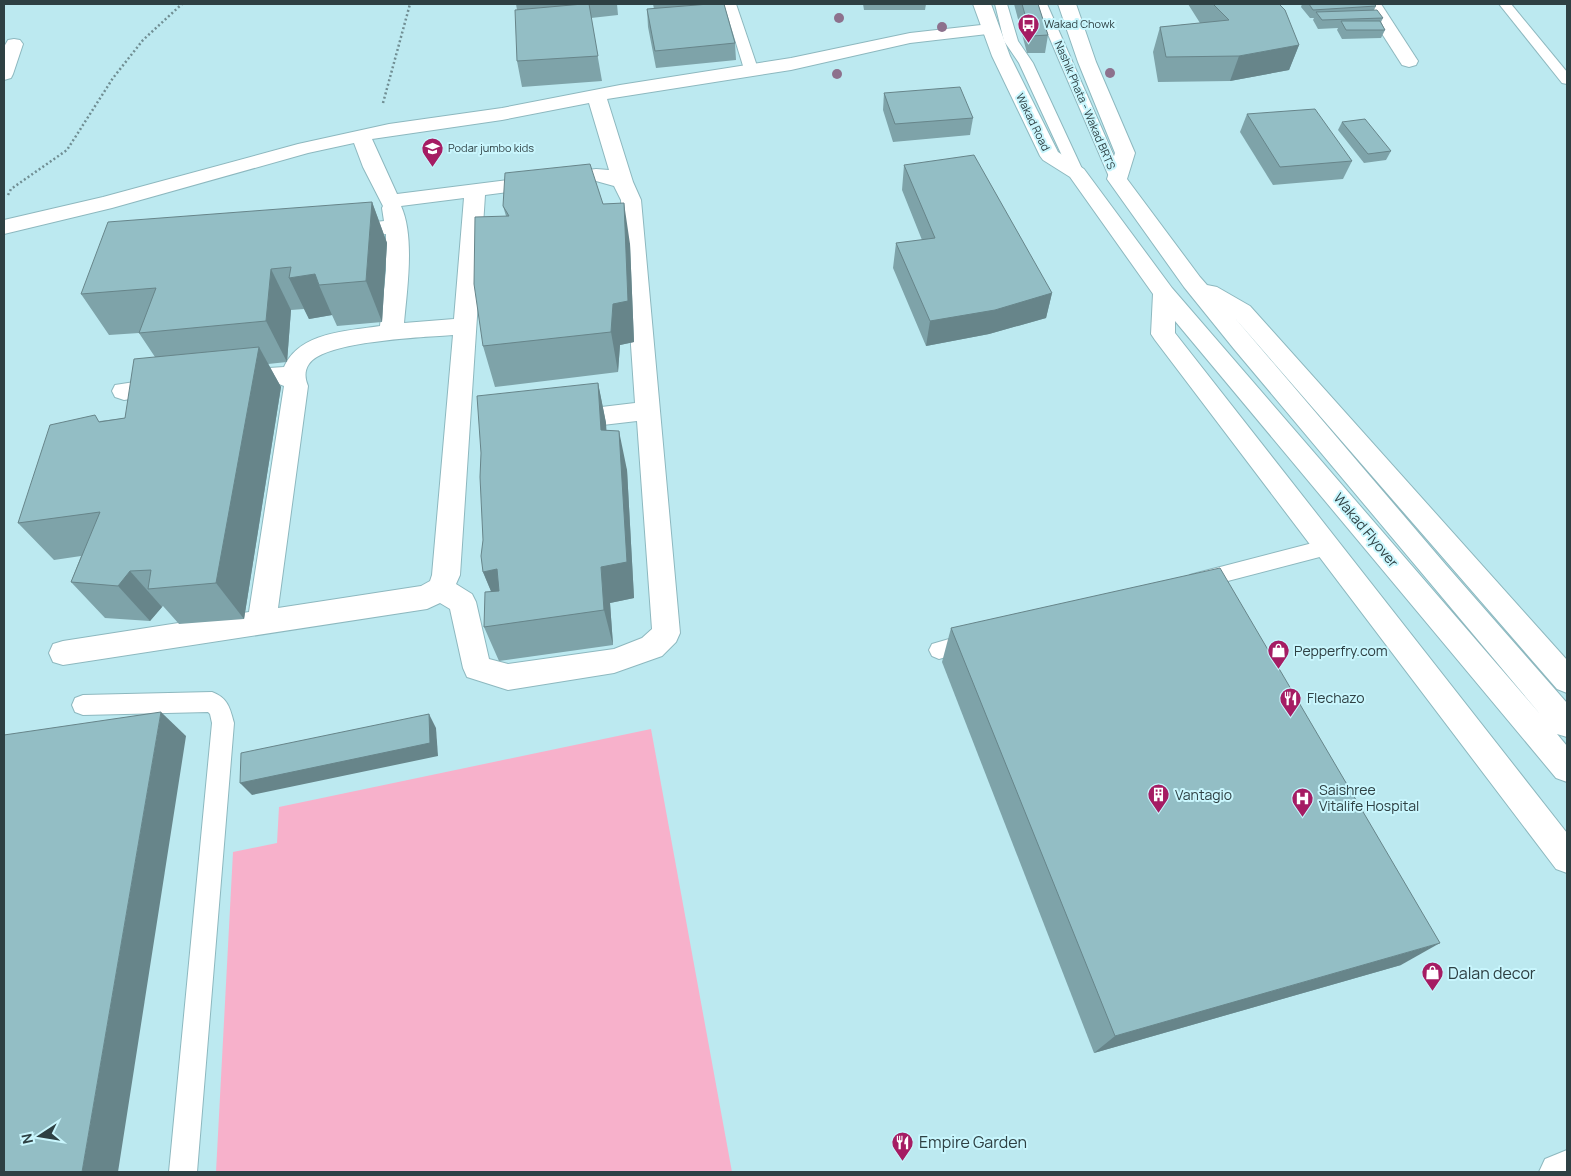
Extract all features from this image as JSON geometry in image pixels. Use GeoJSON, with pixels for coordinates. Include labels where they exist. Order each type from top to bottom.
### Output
{"type":"FeatureCollection","features":[{"type":"Feature","properties":{"kind":"street","name":"Wakad Road"},"geometry":{"type":"LineString","coordinates":[[982,4],[990,29],[1050,156],[1077,173],[1164,293]]}},
{"type":"Feature","properties":{"kind":"street"},"geometry":{"type":"LineString","coordinates":[[1067,4],[1087,62],[1125,153],[1117,179],[1192,282],[1242,312],[1567,680]]}},
{"type":"Feature","properties":{"kind":"street"},"geometry":{"type":"LineString","coordinates":[[1372,4],[1409,61]]}},
{"type":"Feature","properties":{"kind":"street"},"geometry":{"type":"LineString","coordinates":[[4,226],[119,208],[305,148],[368,134],[502,114],[751,69],[791,64],[910,38],[990,29]]}},
{"type":"Feature","properties":{"kind":"street"},"geometry":{"type":"LineString","coordinates":[[4,74],[14,44]]}},
{"type":"Feature","properties":{"kind":"street"},"geometry":{"type":"LineString","coordinates":[[440,588],[462,602],[477,668],[508,677],[614,661],[652,647],[666,633],[631,200],[623,182],[597,96]]}},
{"type":"Feature","properties":{"kind":"street"},"geometry":{"type":"LineString","coordinates":[[368,134],[373,167],[390,200],[396,226],[398,273],[391,332]]}},
{"type":"Feature","properties":{"kind":"street"},"geometry":{"type":"LineString","coordinates":[[390,200],[596,175],[611,177],[623,182]]}},
{"type":"Feature","properties":{"kind":"street"},"geometry":{"type":"LineString","coordinates":[[63,653],[427,597],[440,588],[446,575],[467,430],[465,326],[475,190]]}},
{"type":"Feature","properties":{"kind":"street"},"geometry":{"type":"LineString","coordinates":[[319,234],[396,226]]}},
{"type":"Feature","properties":{"kind":"street","name":"Wakad Flyover"},"geometry":{"type":"LineString","coordinates":[[1192,282],[1229,348],[1567,768]]}},
{"type":"Feature","properties":{"kind":"street"},"geometry":{"type":"LineString","coordinates":[[1164,293],[1163,334],[1567,858]]}},
{"type":"Feature","properties":{"kind":"street","name":"Wakad Flyover"},"geometry":{"type":"LineString","coordinates":[[1164,293],[1229,348],[1436,573],[1567,724]]}},
{"type":"Feature","properties":{"kind":"street"},"geometry":{"type":"LineString","coordinates":[[262,622],[296,386],[293,378],[296,366],[304,355],[320,346],[391,332],[465,326]]}},
{"type":"Feature","properties":{"kind":"street"},"geometry":{"type":"LineString","coordinates":[[124,391],[279,375],[293,378]]}},
{"type":"Feature","properties":{"kind":"street"},"geometry":{"type":"LineString","coordinates":[[543,422],[648,411]]}},
{"type":"Feature","properties":{"kind":"street"},"geometry":{"type":"LineString","coordinates":[[1558,1172],[1567,1170]]}},
{"type":"Feature","properties":{"kind":"lane"},"geometry":{"type":"LineString","coordinates":[[730,4],[751,69]]}},
{"type":"Feature","properties":{"kind":"lane"},"geometry":{"type":"LineString","coordinates":[[1001,4],[1011,42],[1026,63],[1077,173]]}},
{"type":"Feature","properties":{"kind":"lane","name":"Nashik Phata - Wakad BRTS"},"geometry":{"type":"LineString","coordinates":[[1041,4],[1117,179]]}},
{"type":"Feature","properties":{"kind":"lane"},"geometry":{"type":"LineString","coordinates":[[1505,4],[1567,80]]}},
{"type":"Feature","properties":{"kind":"lane"},"geometry":{"type":"LineString","coordinates":[[1178,586],[1328,547]]}},
{"type":"Feature","properties":{"kind":"lane"},"geometry":{"type":"LineString","coordinates":[[939,650],[996,635]]}},
{"type":"Feature","properties":{"kind":"lane"},"geometry":{"type":"LineString","coordinates":[[83,706],[212,702],[220,710],[223,723],[183,1172]]}},
{"type":"Feature","properties":{"kind":"path"},"geometry":{"type":"LineString","coordinates":[[4,202],[11,189],[67,150],[119,71],[143,40],[182,4]]}},
{"type":"Feature","properties":{"kind":"path"},"geometry":{"type":"LineString","coordinates":[[368,134],[410,4]]}},
{"type":"Feature","properties":{"kind":"shaded area"},"geometry":{"type":"Polygon","coordinates":[[[651,729],[732,1172],[216,1172],[233,852],[277,843],[279,807],[651,729]]]}},
{"type":"Feature","properties":{"kind":"building"},"geometry":{"type":"Polygon","coordinates":[[[589,4],[598,56],[517,61],[515,10],[589,4]]]}},
{"type":"Feature","properties":{"kind":"building"},"geometry":{"type":"Polygon","coordinates":[[[724,4],[735,43],[655,51],[647,9],[724,4]]]}},
{"type":"Feature","properties":{"kind":"building"},"geometry":{"type":"Polygon","coordinates":[[[1022,4],[1038,4],[1048,35],[1031,36],[1022,4]]]}},
{"type":"Feature","properties":{"kind":"building"},"geometry":{"type":"Polygon","coordinates":[[[1213,4],[1279,4],[1285,10],[1299,45],[1239,56],[1166,57],[1160,27],[1229,20],[1213,4]]]}},
{"type":"Feature","properties":{"kind":"building"},"geometry":{"type":"Polygon","coordinates":[[[1309,4],[1374,4],[1376,6],[1313,10],[1309,4]]]}},
{"type":"Feature","properties":{"kind":"building"},"geometry":{"type":"Polygon","coordinates":[[[1377,10],[1383,18],[1322,20],[1316,12],[1377,10]]]}},
{"type":"Feature","properties":{"kind":"building"},"geometry":{"type":"Polygon","coordinates":[[[1341,21],[1380,21],[1385,30],[1346,30],[1341,21]]]}},
{"type":"Feature","properties":{"kind":"building"},"geometry":{"type":"Polygon","coordinates":[[[960,87],[973,118],[895,124],[884,93],[960,87]]]}},
{"type":"Feature","properties":{"kind":"building"},"geometry":{"type":"Polygon","coordinates":[[[1315,109],[1352,161],[1280,167],[1247,114],[1315,109]]]}},
{"type":"Feature","properties":{"kind":"building"},"geometry":{"type":"Polygon","coordinates":[[[1365,119],[1391,151],[1368,154],[1342,122],[1365,119]]]}},
{"type":"Feature","properties":{"kind":"building"},"geometry":{"type":"Polygon","coordinates":[[[974,155],[1052,293],[995,310],[930,321],[896,243],[935,238],[904,165],[974,155]]]}},
{"type":"Feature","properties":{"kind":"building"},"geometry":{"type":"Polygon","coordinates":[[[590,164],[603,204],[624,203],[628,301],[613,304],[611,332],[483,346],[474,284],[475,217],[509,216],[503,206],[505,173],[590,164]]]}},
{"type":"Feature","properties":{"kind":"building"},"geometry":{"type":"Polygon","coordinates":[[[372,202],[366,281],[319,285],[315,274],[289,278],[291,267],[271,269],[266,321],[139,333],[156,288],[81,294],[108,222],[372,202]]]}},
{"type":"Feature","properties":{"kind":"building"},"geometry":{"type":"Polygon","coordinates":[[[259,347],[216,583],[148,589],[151,570],[130,571],[118,586],[71,582],[100,512],[18,523],[50,425],[95,415],[99,422],[125,418],[134,359],[259,347]]]}},
{"type":"Feature","properties":{"kind":"building"},"geometry":{"type":"Polygon","coordinates":[[[598,383],[601,430],[619,431],[627,562],[601,567],[604,610],[484,627],[485,592],[499,591],[497,569],[483,572],[481,556],[483,540],[480,477],[481,453],[477,396],[598,383]]]}},
{"type":"Feature","properties":{"kind":"building","name":"Vantagio"},"geometry":{"type":"Polygon","coordinates":[[[1220,568],[1440,943],[1115,1036],[951,628],[1220,568]]]}},
{"type":"Feature","properties":{"kind":"building"},"geometry":{"type":"Polygon","coordinates":[[[161,712],[82,1172],[4,1172],[4,735],[161,712]]]}},
{"type":"Feature","properties":{"kind":"building"},"geometry":{"type":"Polygon","coordinates":[[[429,714],[430,743],[240,783],[241,753],[429,714]]]}},
{"type":"Feature","properties":{"kind":"place","name":"Wakad Chowk"},"geometry":{"type":"Point","coordinates":[1028,43]}},
{"type":"Feature","properties":{"kind":"place","name":"Podar jumbo kids"},"geometry":{"type":"Point","coordinates":[432,167]}},
{"type":"Feature","properties":{"kind":"place","name":"Pepperfry.com"},"geometry":{"type":"Point","coordinates":[1278,670]}},
{"type":"Feature","properties":{"kind":"place","name":"Flechazo"},"geometry":{"type":"Point","coordinates":[1291,717]}},
{"type":"Feature","properties":{"kind":"place","name":"Vantagio"},"geometry":{"type":"Point","coordinates":[1159,814]}},
{"type":"Feature","properties":{"kind":"place","name":"Saishree Vitalife Hospital"},"geometry":{"type":"Point","coordinates":[1303,817]}},
{"type":"Feature","properties":{"kind":"place","name":"Dalan decor"},"geometry":{"type":"Point","coordinates":[1432,992]}},
{"type":"Feature","properties":{"kind":"place","name":"Empire Garden"},"geometry":{"type":"Point","coordinates":[903,1161]}}]}
